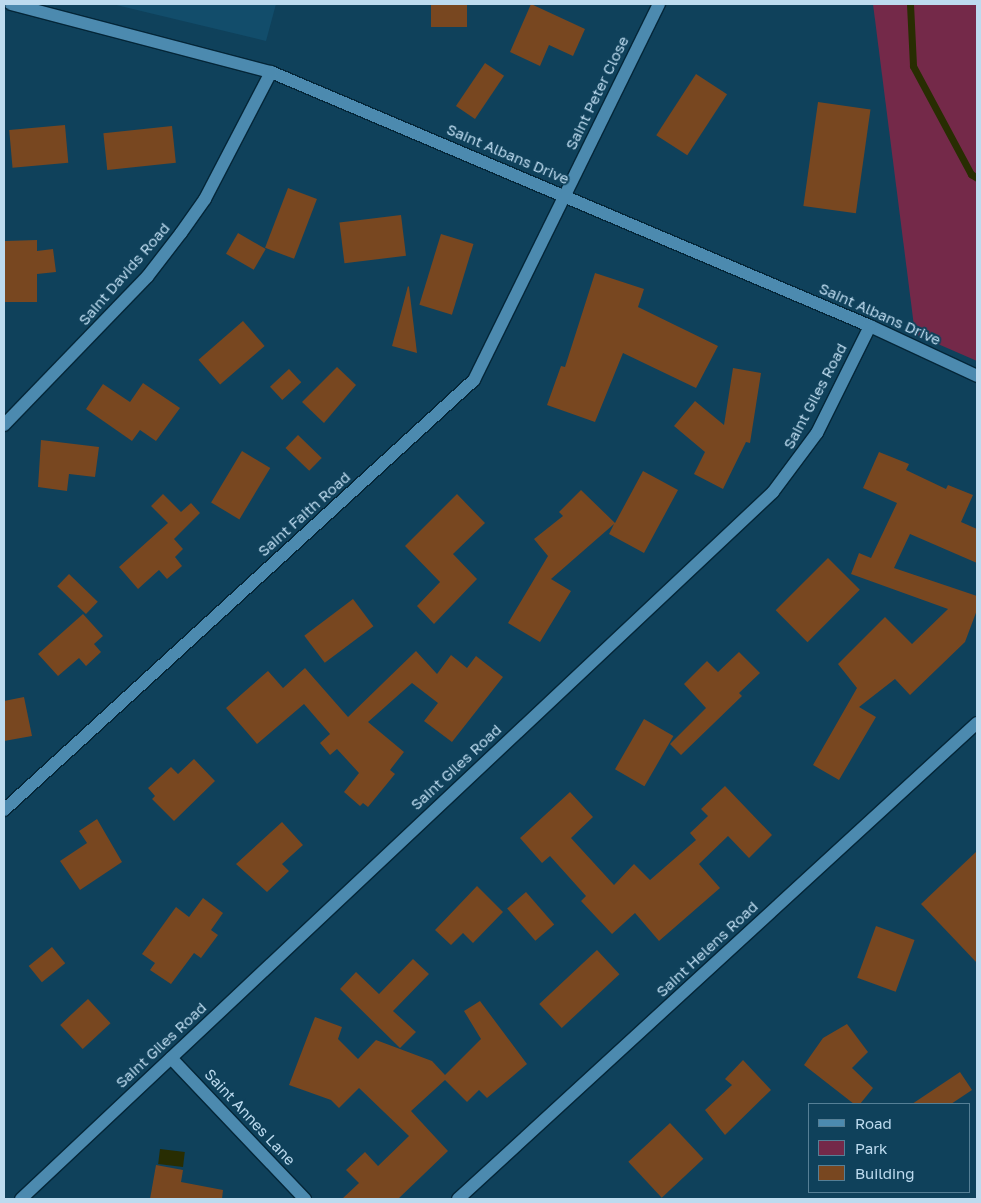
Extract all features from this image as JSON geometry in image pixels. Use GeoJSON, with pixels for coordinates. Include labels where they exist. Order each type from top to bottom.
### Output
{"type":"FeatureCollection","features":[{"type":"Feature","properties":{"kind":"street","name":"Saint Albans Drive"},"geometry":{"type":"LineString","coordinates":[[11,4],[271,72],[870,326],[977,376]]}},
{"type":"Feature","properties":{"kind":"street","name":"Saint Peter Close"},"geometry":{"type":"LineString","coordinates":[[564,196],[659,4]]}},
{"type":"Feature","properties":{"kind":"street","name":"Saint Davids Road"},"geometry":{"type":"LineString","coordinates":[[4,425],[147,277],[181,233],[205,199],[271,72]]}},
{"type":"Feature","properties":{"kind":"street","name":"Saint Faith Road"},"geometry":{"type":"LineString","coordinates":[[4,810],[474,380],[564,196]]}},
{"type":"Feature","properties":{"kind":"street","name":"Saint Giles Road"},"geometry":{"type":"LineString","coordinates":[[21,1199],[773,492],[817,433],[870,326]]}},
{"type":"Feature","properties":{"kind":"street","name":"Saint Helens Road"},"geometry":{"type":"LineString","coordinates":[[458,1199],[977,723]]}},
{"type":"Feature","properties":{"kind":"street","name":"Saint Annes Lane"},"geometry":{"type":"LineString","coordinates":[[171,1058],[305,1199]]}},
{"type":"Feature","properties":{"kind":"shaded area"},"geometry":{"type":"Polygon","coordinates":[[[112,4],[276,4],[266,41],[112,4]]]}},
{"type":"Feature","properties":{"kind":"shaded area"},"geometry":{"type":"Polygon","coordinates":[[[160,1149],[185,1152],[183,1167],[158,1164],[160,1149]]]}},
{"type":"Feature","properties":{"kind":"green space"},"geometry":{"type":"Polygon","coordinates":[[[873,4],[977,4],[977,361],[915,334],[873,4]]]}},
{"type":"Feature","properties":{"kind":"building"},"geometry":{"type":"Polygon","coordinates":[[[431,4],[467,4],[467,27],[431,27],[431,4]]]}},
{"type":"Feature","properties":{"kind":"building"},"geometry":{"type":"Polygon","coordinates":[[[531,4],[585,29],[573,56],[549,45],[540,66],[510,52],[531,4]]]}},
{"type":"Feature","properties":{"kind":"building"},"geometry":{"type":"Polygon","coordinates":[[[485,63],[504,76],[475,119],[456,106],[485,63]]]}},
{"type":"Feature","properties":{"kind":"building"},"geometry":{"type":"Polygon","coordinates":[[[696,74],[727,94],[687,155],[656,135],[696,74]]]}},
{"type":"Feature","properties":{"kind":"building"},"geometry":{"type":"Polygon","coordinates":[[[818,102],[870,109],[856,213],[803,206],[818,102]]]}},
{"type":"Feature","properties":{"kind":"building"},"geometry":{"type":"Polygon","coordinates":[[[65,125],[68,163],[13,168],[9,130],[65,125]]]}},
{"type":"Feature","properties":{"kind":"building"},"geometry":{"type":"Polygon","coordinates":[[[172,126],[176,163],[107,170],[103,133],[172,126]]]}},
{"type":"Feature","properties":{"kind":"building"},"geometry":{"type":"Polygon","coordinates":[[[288,188],[317,199],[294,259],[265,248],[288,188]]]}},
{"type":"Feature","properties":{"kind":"building"},"geometry":{"type":"Polygon","coordinates":[[[401,215],[406,256],[344,263],[339,223],[401,215]]]}},
{"type":"Feature","properties":{"kind":"building"},"geometry":{"type":"Polygon","coordinates":[[[238,233],[266,249],[254,270],[226,254],[238,233]]]}},
{"type":"Feature","properties":{"kind":"building"},"geometry":{"type":"Polygon","coordinates":[[[441,234],[474,244],[452,315],[419,305],[441,234]]]}},
{"type":"Feature","properties":{"kind":"building"},"geometry":{"type":"Polygon","coordinates":[[[37,240],[37,251],[53,249],[56,272],[37,274],[37,302],[4,302],[5,241],[37,240]]]}},
{"type":"Feature","properties":{"kind":"building"},"geometry":{"type":"Polygon","coordinates":[[[595,273],[644,289],[638,307],[718,346],[696,388],[623,353],[595,422],[547,405],[561,366],[565,367],[595,273]]]}},
{"type":"Feature","properties":{"kind":"building"},"geometry":{"type":"Polygon","coordinates":[[[409,287],[417,353],[392,346],[409,287]]]}},
{"type":"Feature","properties":{"kind":"building"},"geometry":{"type":"Polygon","coordinates":[[[243,321],[265,346],[220,385],[198,360],[243,321]]]}},
{"type":"Feature","properties":{"kind":"building"},"geometry":{"type":"Polygon","coordinates":[[[337,367],[356,385],[324,423],[302,402],[337,367]]]}},
{"type":"Feature","properties":{"kind":"building"},"geometry":{"type":"Polygon","coordinates":[[[733,368],[761,373],[750,443],[746,442],[723,489],[694,474],[705,452],[674,426],[695,401],[724,425],[733,368]]]}},
{"type":"Feature","properties":{"kind":"building"},"geometry":{"type":"Polygon","coordinates":[[[289,369],[301,382],[282,400],[270,387],[289,369]]]}},
{"type":"Feature","properties":{"kind":"building"},"geometry":{"type":"Polygon","coordinates":[[[143,383],[180,408],[156,441],[140,430],[132,441],[86,409],[103,384],[130,402],[143,383]]]}},
{"type":"Feature","properties":{"kind":"building"},"geometry":{"type":"Polygon","coordinates":[[[298,435],[322,458],[309,471],[285,448],[298,435]]]}},
{"type":"Feature","properties":{"kind":"building"},"geometry":{"type":"Polygon","coordinates":[[[41,440],[99,447],[95,477],[69,474],[67,491],[38,487],[41,440]]]}},
{"type":"Feature","properties":{"kind":"building"},"geometry":{"type":"Polygon","coordinates":[[[242,451],[270,468],[239,519],[211,502],[242,451]]]}},
{"type":"Feature","properties":{"kind":"building"},"geometry":{"type":"Polygon","coordinates":[[[879,452],[909,464],[906,470],[946,489],[948,485],[973,495],[961,522],[977,529],[977,563],[910,534],[894,568],[977,596],[977,610],[965,642],[910,695],[895,679],[859,707],[876,717],[839,780],[813,765],[857,688],[838,664],[885,617],[912,644],[948,609],[851,574],[859,553],[871,558],[897,503],[863,488],[879,452]]]}},
{"type":"Feature","properties":{"kind":"building"},"geometry":{"type":"Polygon","coordinates":[[[643,471],[678,490],[644,553],[609,534],[614,524],[551,579],[571,591],[540,642],[508,623],[548,556],[534,539],[563,516],[559,512],[581,490],[615,523],[643,471]]]}},
{"type":"Feature","properties":{"kind":"building"},"geometry":{"type":"Polygon","coordinates":[[[163,494],[181,512],[191,503],[200,513],[174,539],[183,549],[175,557],[182,566],[167,579],[159,570],[138,589],[119,567],[168,523],[151,506],[163,494]]]}},
{"type":"Feature","properties":{"kind":"building"},"geometry":{"type":"Polygon","coordinates":[[[457,494],[485,523],[453,554],[477,579],[434,624],[417,606],[440,582],[405,546],[457,494]]]}},
{"type":"Feature","properties":{"kind":"building"},"geometry":{"type":"Polygon","coordinates":[[[828,558],[860,590],[807,642],[776,610],[828,558]]]}},
{"type":"Feature","properties":{"kind":"building"},"geometry":{"type":"Polygon","coordinates":[[[69,574],[98,602],[86,614],[57,586],[69,574]]]}},
{"type":"Feature","properties":{"kind":"building"},"geometry":{"type":"Polygon","coordinates":[[[353,599],[373,626],[325,663],[304,636],[353,599]]]}},
{"type":"Feature","properties":{"kind":"building"},"geometry":{"type":"Polygon","coordinates":[[[83,614],[103,636],[94,644],[101,652],[86,666],[79,658],[58,676],[38,654],[83,614]]]}},
{"type":"Feature","properties":{"kind":"building"},"geometry":{"type":"Polygon","coordinates":[[[416,651],[437,674],[451,655],[467,668],[476,656],[503,677],[452,742],[424,721],[438,703],[412,683],[368,722],[404,752],[390,770],[395,774],[368,807],[363,803],[360,806],[344,792],[359,773],[337,749],[330,755],[320,743],[330,734],[304,704],[257,744],[226,708],[268,671],[283,688],[305,668],[348,717],[416,651]]]}},
{"type":"Feature","properties":{"kind":"building"},"geometry":{"type":"Polygon","coordinates":[[[739,652],[760,673],[739,693],[742,696],[681,755],[670,744],[706,708],[684,684],[707,661],[718,672],[739,652]]]}},
{"type":"Feature","properties":{"kind":"building"},"geometry":{"type":"Polygon","coordinates":[[[24,697],[32,736],[4,741],[4,701],[24,697]]]}},
{"type":"Feature","properties":{"kind":"building"},"geometry":{"type":"Polygon","coordinates":[[[644,719],[673,736],[644,786],[615,769],[644,719]]]}},
{"type":"Feature","properties":{"kind":"building"},"geometry":{"type":"Polygon","coordinates":[[[194,759],[215,781],[174,821],[152,799],[155,796],[148,788],[171,767],[178,774],[194,759]]]}},
{"type":"Feature","properties":{"kind":"building"},"geometry":{"type":"Polygon","coordinates":[[[725,786],[772,835],[749,858],[728,836],[699,864],[720,888],[659,941],[635,913],[612,934],[581,901],[586,896],[550,856],[542,863],[520,838],[570,792],[593,817],[571,838],[614,885],[634,864],[650,880],[696,840],[690,833],[708,816],[701,809],[725,786]]]}},
{"type":"Feature","properties":{"kind":"building"},"geometry":{"type":"Polygon","coordinates":[[[97,819],[122,862],[80,890],[60,861],[87,843],[79,831],[97,819]]]}},
{"type":"Feature","properties":{"kind":"building"},"geometry":{"type":"Polygon","coordinates":[[[282,822],[303,845],[282,864],[289,871],[267,892],[236,864],[282,822]]]}},
{"type":"Feature","properties":{"kind":"building"},"geometry":{"type":"Polygon","coordinates":[[[977,851],[977,963],[921,904],[977,851]]]}},
{"type":"Feature","properties":{"kind":"building"},"geometry":{"type":"Polygon","coordinates":[[[477,886],[503,912],[473,943],[463,933],[451,945],[435,930],[477,886]]]}},
{"type":"Feature","properties":{"kind":"building"},"geometry":{"type":"Polygon","coordinates":[[[526,892],[554,924],[535,941],[507,908],[526,892]]]}},
{"type":"Feature","properties":{"kind":"building"},"geometry":{"type":"Polygon","coordinates":[[[203,898],[223,913],[211,930],[218,935],[201,958],[194,953],[171,984],[150,970],[155,963],[142,954],[176,907],[189,917],[203,898]]]}},
{"type":"Feature","properties":{"kind":"building"},"geometry":{"type":"Polygon","coordinates":[[[876,926],[915,940],[896,992],[857,978],[876,926]]]}},
{"type":"Feature","properties":{"kind":"building"},"geometry":{"type":"Polygon","coordinates":[[[52,947],[65,963],[42,982],[29,966],[52,947]]]}},
{"type":"Feature","properties":{"kind":"building"},"geometry":{"type":"Polygon","coordinates":[[[597,950],[620,974],[562,1028],[539,1004],[597,950]]]}},
{"type":"Feature","properties":{"kind":"building"},"geometry":{"type":"Polygon","coordinates":[[[413,959],[429,974],[393,1011],[416,1032],[400,1048],[340,989],[356,972],[379,994],[413,959]]]}},
{"type":"Feature","properties":{"kind":"building"},"geometry":{"type":"Polygon","coordinates":[[[88,999],[111,1023],[83,1049],[60,1025],[88,999]]]}},
{"type":"Feature","properties":{"kind":"building"},"geometry":{"type":"Polygon","coordinates":[[[480,1001],[527,1064],[487,1098],[479,1090],[467,1102],[445,1080],[411,1111],[448,1151],[398,1199],[342,1199],[359,1183],[346,1170],[365,1152],[378,1166],[409,1136],[359,1088],[339,1108],[331,1100],[289,1085],[315,1017],[342,1027],[338,1039],[358,1059],[376,1040],[432,1061],[445,1075],[481,1039],[464,1011],[480,1001]]]}},
{"type":"Feature","properties":{"kind":"building"},"geometry":{"type":"Polygon","coordinates":[[[847,1024],[868,1052],[852,1068],[873,1088],[861,1103],[853,1103],[804,1065],[823,1038],[847,1024]]]}},
{"type":"Feature","properties":{"kind":"building"},"geometry":{"type":"Polygon","coordinates":[[[743,1060],[771,1090],[725,1135],[705,1110],[732,1085],[725,1079],[743,1060]]]}},
{"type":"Feature","properties":{"kind":"building"},"geometry":{"type":"Polygon","coordinates":[[[960,1072],[972,1090],[952,1103],[914,1103],[960,1072]]]}},
{"type":"Feature","properties":{"kind":"building"},"geometry":{"type":"Polygon","coordinates":[[[670,1123],[703,1159],[662,1198],[628,1162],[670,1123]]]}},
{"type":"Feature","properties":{"kind":"building"},"geometry":{"type":"Polygon","coordinates":[[[156,1165],[183,1170],[181,1182],[223,1190],[222,1199],[150,1199],[156,1165]]]}},
{"type":"Feature","properties":{"kind":"waterway"},"geometry":{"type":"LineString","coordinates":[[910,4],[913,66],[971,174],[977,178]]}}]}
